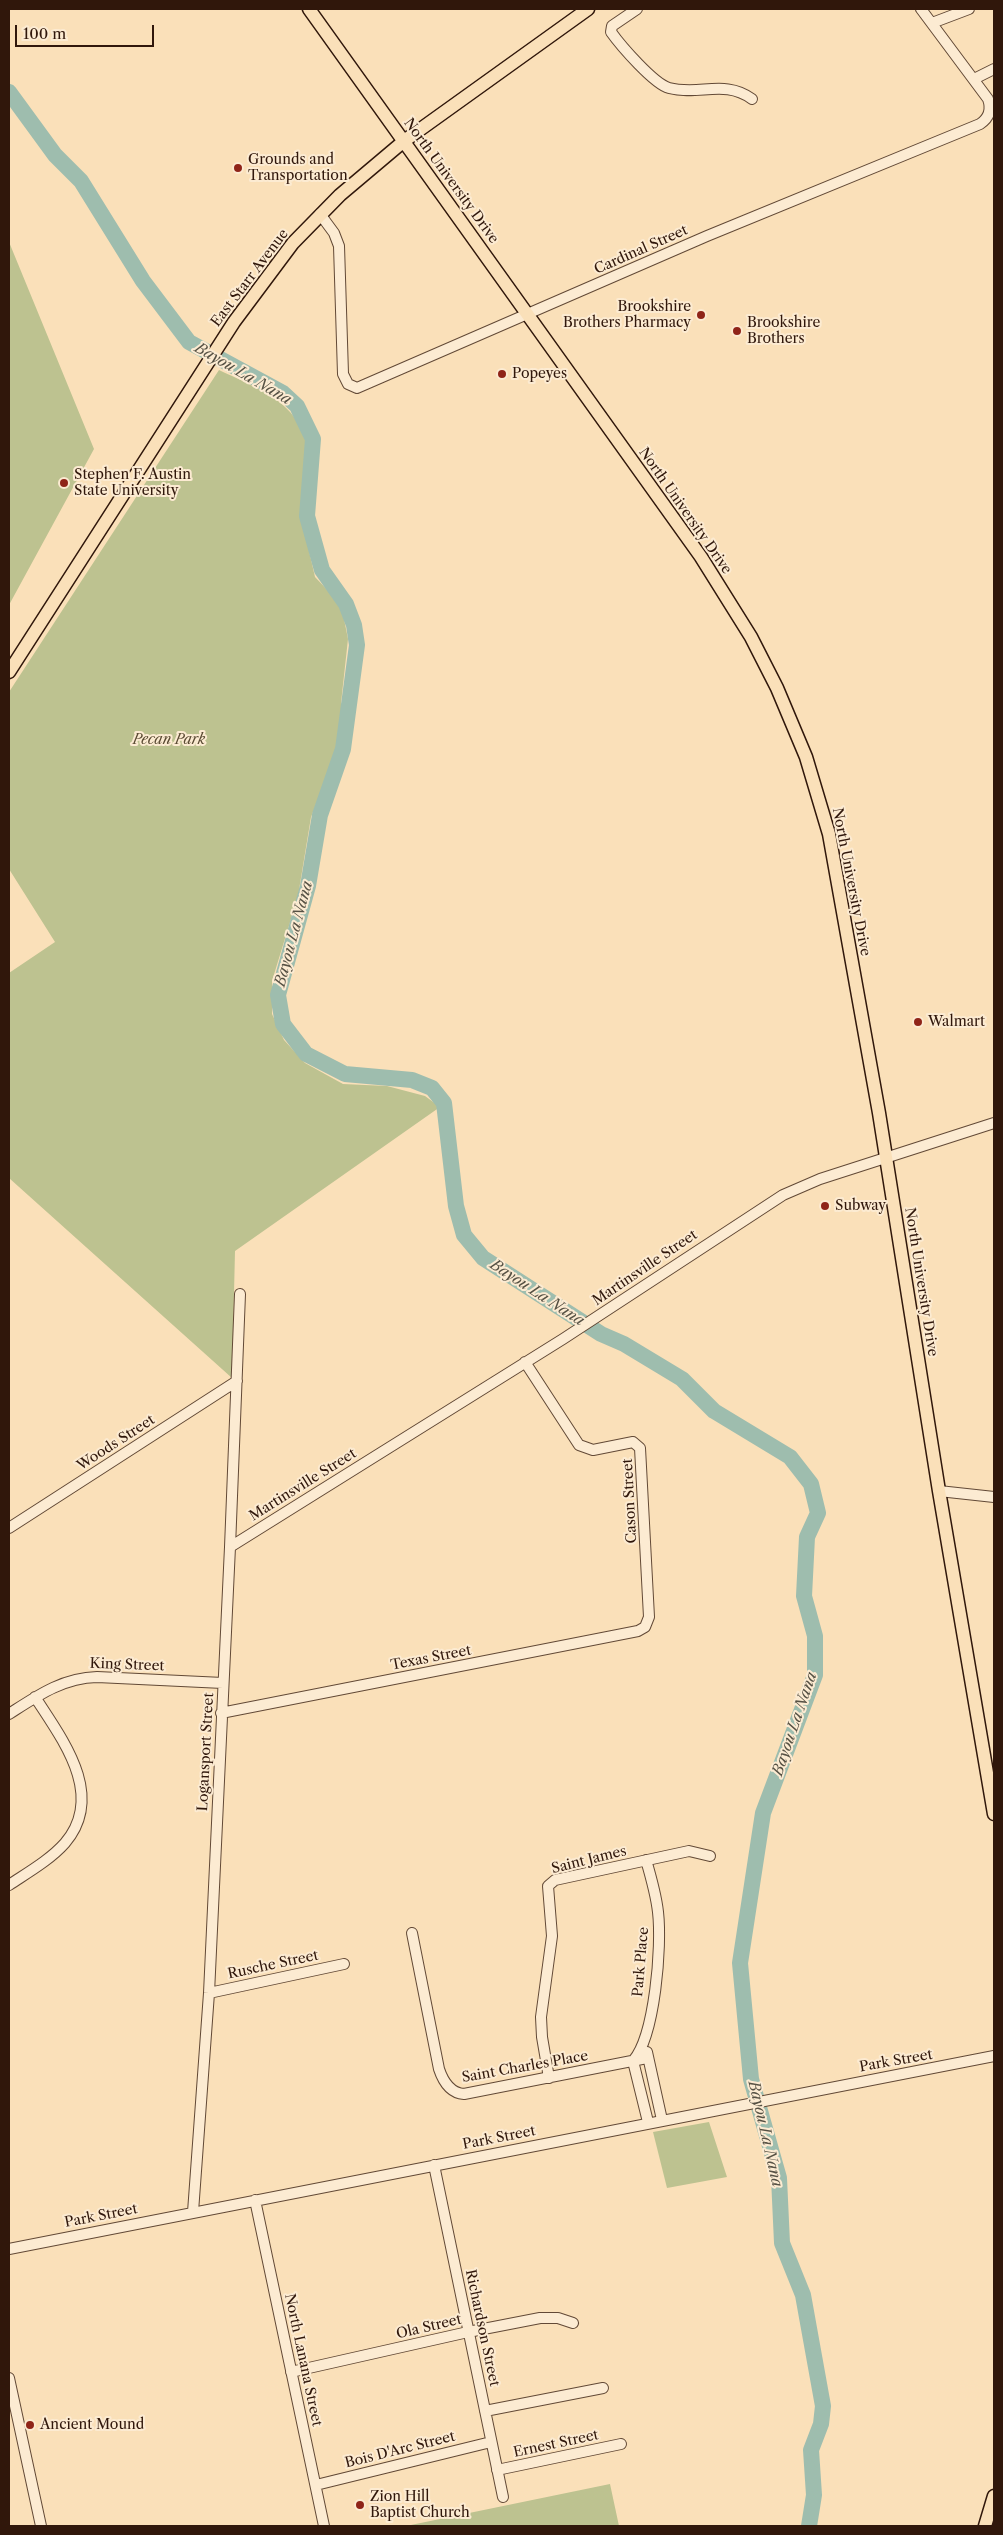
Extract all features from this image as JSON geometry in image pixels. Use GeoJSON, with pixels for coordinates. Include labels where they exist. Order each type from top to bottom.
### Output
{"type":"FeatureCollection","features":[{"type":"Feature","properties":{"kind":"main road","name":"North University Drive"},"geometry":{"type":"LineString","coordinates":[[309,9],[529,314],[721,588],[751,637],[790,718],[818,795],[836,866],[994,1814]]}},
{"type":"Feature","properties":{"kind":"main road","name":"East Starr Avenue"},"geometry":{"type":"LineString","coordinates":[[9,672],[234,322],[284,254],[320,214],[349,186],[404,142],[588,9]]}},
{"type":"Feature","properties":{"kind":"main road"},"geometry":{"type":"LineString","coordinates":[[985,2526],[994,2496]]}},
{"type":"Feature","properties":{"kind":"street"},"geometry":{"type":"LineString","coordinates":[[636,9],[612,26],[611,32],[659,83],[676,89],[735,89],[752,99]]}},
{"type":"Feature","properties":{"kind":"street","name":"Cardinal Street"},"geometry":{"type":"LineString","coordinates":[[320,214],[334,233],[339,246],[344,374],[346,382],[351,387],[361,387],[707,236],[980,124],[988,118],[990,104],[974,79],[922,9]]}},
{"type":"Feature","properties":{"kind":"street"},"geometry":{"type":"LineString","coordinates":[[932,23],[968,9]]}},
{"type":"Feature","properties":{"kind":"street"},"geometry":{"type":"LineString","coordinates":[[974,79],[994,69]]}},
{"type":"Feature","properties":{"kind":"street","name":"Martinsville Street"},"geometry":{"type":"LineString","coordinates":[[230,1547],[563,1339],[784,1195],[820,1178],[994,1123]]}},
{"type":"Feature","properties":{"kind":"street","name":"Logansport Street"},"geometry":{"type":"LineString","coordinates":[[193,2212],[208,1993],[230,1547],[240,1294]]}},
{"type":"Feature","properties":{"kind":"street","name":"Cason Street"},"geometry":{"type":"LineString","coordinates":[[525,1362],[579,1445],[593,1450],[633,1442],[640,1448],[649,1617],[645,1627]]}},
{"type":"Feature","properties":{"kind":"street","name":"Woods Street"},"geometry":{"type":"LineString","coordinates":[[9,1528],[237,1381]]}},
{"type":"Feature","properties":{"kind":"street"},"geometry":{"type":"LineString","coordinates":[[939,1491],[994,1497]]}},
{"type":"Feature","properties":{"kind":"street","name":"Texas Street"},"geometry":{"type":"LineString","coordinates":[[221,1713],[638,1631],[645,1627]]}},
{"type":"Feature","properties":{"kind":"street","name":"King Street"},"geometry":{"type":"LineString","coordinates":[[9,1714],[35,1697],[65,1682],[86,1677],[223,1683]]}},
{"type":"Feature","properties":{"kind":"street"},"geometry":{"type":"LineString","coordinates":[[9,1884],[64,1844],[77,1821],[82,1794],[71,1752],[35,1697]]}},
{"type":"Feature","properties":{"kind":"street","name":"Saint James"},"geometry":{"type":"LineString","coordinates":[[549,2078],[542,2037],[541,2017],[552,1936],[548,1886],[555,1880],[689,1851],[710,1856]]}},
{"type":"Feature","properties":{"kind":"street","name":"Park Place"},"geometry":{"type":"LineString","coordinates":[[633,2061],[641,2052],[646,2038],[658,1964],[658,1911],[646,1860]]}},
{"type":"Feature","properties":{"kind":"street","name":"Saint Charles Place"},"geometry":{"type":"LineString","coordinates":[[412,1933],[439,2069],[447,2085],[455,2092],[464,2094],[647,2058]]}},
{"type":"Feature","properties":{"kind":"street","name":"Rusche Street"},"geometry":{"type":"LineString","coordinates":[[208,1993],[344,1964]]}},
{"type":"Feature","properties":{"kind":"street","name":"Park Place"},"geometry":{"type":"LineString","coordinates":[[646,2038],[647,2058],[662,2120]]}},
{"type":"Feature","properties":{"kind":"street","name":"Park Street"},"geometry":{"type":"LineString","coordinates":[[9,2249],[648,2122],[994,2056]]}},
{"type":"Feature","properties":{"kind":"street"},"geometry":{"type":"LineString","coordinates":[[633,2061],[648,2122]]}},
{"type":"Feature","properties":{"kind":"street","name":"Richardson Street"},"geometry":{"type":"LineString","coordinates":[[434,2165],[503,2496]]}},
{"type":"Feature","properties":{"kind":"street","name":"North Lanana Street"},"geometry":{"type":"LineString","coordinates":[[255,2200],[324,2526]]}},
{"type":"Feature","properties":{"kind":"street","name":"Ola Street"},"geometry":{"type":"LineString","coordinates":[[291,2372],[468,2332],[540,2318],[558,2318],[573,2322]]}},
{"type":"Feature","properties":{"kind":"street"},"geometry":{"type":"LineString","coordinates":[[9,2378],[41,2526]]}},
{"type":"Feature","properties":{"kind":"street"},"geometry":{"type":"LineString","coordinates":[[485,2411],[603,2388]]}},
{"type":"Feature","properties":{"kind":"street","name":"Bois D'Arc Street"},"geometry":{"type":"LineString","coordinates":[[316,2486],[491,2442]]}},
{"type":"Feature","properties":{"kind":"street","name":"Ernest Street"},"geometry":{"type":"LineString","coordinates":[[497,2470],[621,2444]]}},
{"type":"Feature","properties":{"kind":"green space"},"geometry":{"type":"Polygon","coordinates":[[[9,242],[94,449],[9,605],[9,242]]]}},
{"type":"Feature","properties":{"kind":"green space","name":"Pecan Park"},"geometry":{"type":"Polygon","coordinates":[[[219,370],[276,399],[290,412],[300,428],[308,447],[301,516],[315,577],[335,598],[343,614],[348,639],[341,703],[343,722],[336,752],[311,817],[298,896],[272,981],[272,1014],[284,1040],[305,1063],[343,1084],[387,1086],[425,1096],[440,1107],[235,1251],[232,1378],[9,1178],[9,973],[55,942],[9,869],[9,692],[219,370]]]}},
{"type":"Feature","properties":{"kind":"green space"},"geometry":{"type":"Polygon","coordinates":[[[709,2122],[727,2177],[667,2188],[653,2132],[709,2122]]]}},
{"type":"Feature","properties":{"kind":"green space"},"geometry":{"type":"Polygon","coordinates":[[[610,2484],[619,2526],[406,2526],[610,2484]]]}},
{"type":"Feature","properties":{"kind":"waterway","name":"Bayou La Nana"},"geometry":{"type":"LineString","coordinates":[[9,92],[55,155],[81,181],[143,281],[189,342],[283,393],[297,406],[313,439],[307,516],[322,570],[346,604],[354,625],[357,645],[343,749],[320,815],[308,886],[278,995],[283,1024],[306,1054],[345,1074],[412,1080],[432,1088],[444,1103],[456,1206],[464,1235],[483,1258],[601,1334],[624,1344],[682,1379],[714,1411],[790,1457],[811,1484],[818,1513],[807,1537],[804,1596],[815,1636],[815,1675],[763,1813],[740,1963],[751,2079],[779,2178],[782,2243],[803,2295],[823,2406],[821,2424],[811,2450],[814,2495],[809,2526]]}},
{"type":"Feature","properties":{"kind":"place","name":"Grounds and Transportation"},"geometry":{"type":"Point","coordinates":[238,168]}},
{"type":"Feature","properties":{"kind":"place","name":"Brookshire Brothers Pharmacy"},"geometry":{"type":"Point","coordinates":[701,315]}},
{"type":"Feature","properties":{"kind":"place","name":"Brookshire Brothers"},"geometry":{"type":"Point","coordinates":[737,331]}},
{"type":"Feature","properties":{"kind":"place","name":"Popeyes"},"geometry":{"type":"Point","coordinates":[502,374]}},
{"type":"Feature","properties":{"kind":"place","name":"Stephen F. Austin State University"},"geometry":{"type":"Point","coordinates":[64,483]}},
{"type":"Feature","properties":{"kind":"place","name":"Walmart"},"geometry":{"type":"Point","coordinates":[918,1022]}},
{"type":"Feature","properties":{"kind":"place","name":"Subway"},"geometry":{"type":"Point","coordinates":[825,1206]}},
{"type":"Feature","properties":{"kind":"place","name":"Ancient Mound"},"geometry":{"type":"Point","coordinates":[30,2425]}},
{"type":"Feature","properties":{"kind":"place","name":"Zion Hill Baptist Church"},"geometry":{"type":"Point","coordinates":[360,2505]}}]}
